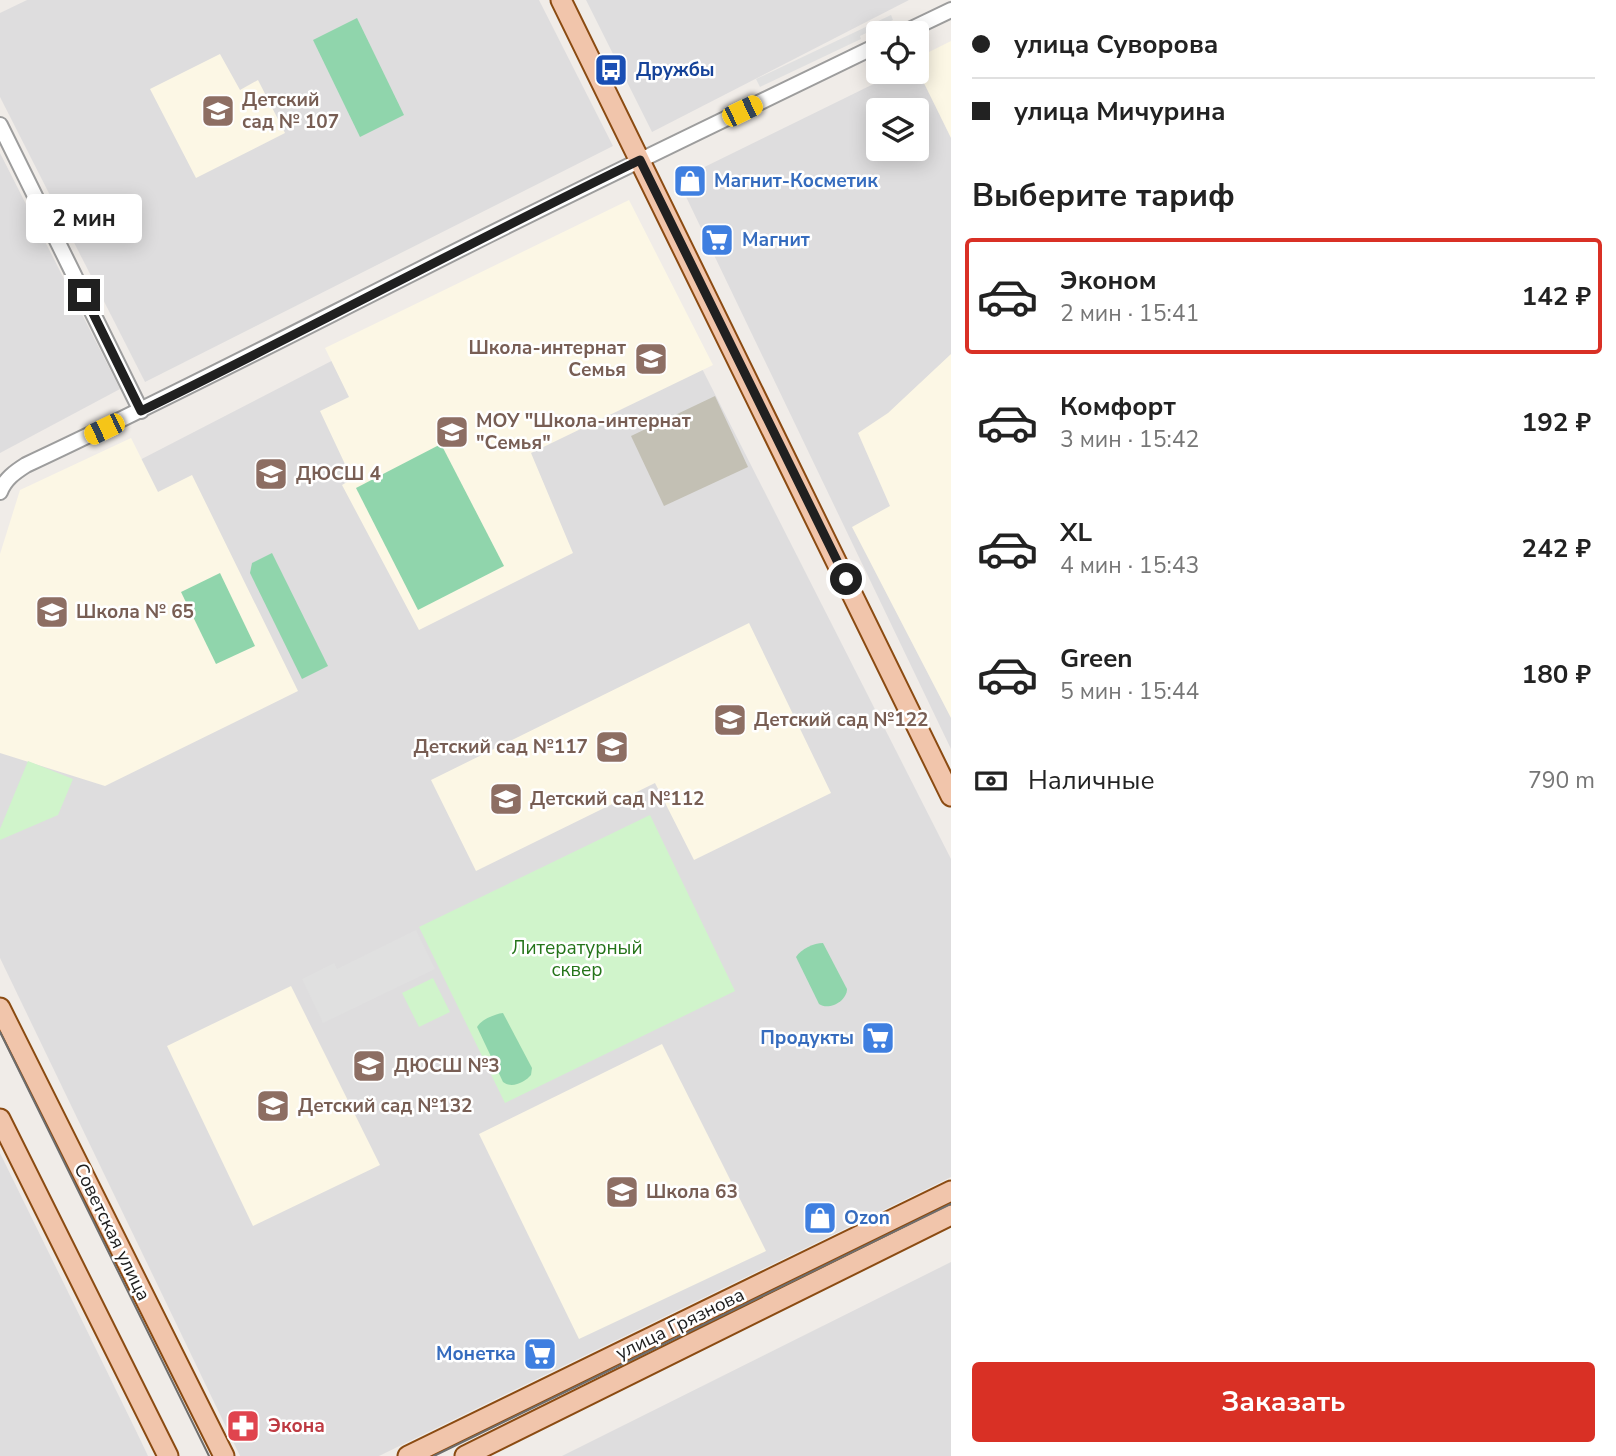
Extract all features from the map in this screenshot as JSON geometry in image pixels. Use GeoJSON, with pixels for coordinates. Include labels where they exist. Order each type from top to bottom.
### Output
{"type":"FeatureCollection","features":[{"type":"Feature","properties":{"kind":"main road"},"geometry":{"type":"LineString","coordinates":[[561,0],[951,796]]}},
{"type":"Feature","properties":{"kind":"main road","name":"Советская улица"},"geometry":{"type":"LineString","coordinates":[[0,1008],[224,1456]]}},
{"type":"Feature","properties":{"kind":"main road"},"geometry":{"type":"LineString","coordinates":[[0,1119],[168,1456]]}},
{"type":"Feature","properties":{"kind":"main road","name":"улица Грязнова"},"geometry":{"type":"LineString","coordinates":[[408,1456],[951,1191]]}},
{"type":"Feature","properties":{"kind":"main road","name":"улица Грязнова"},"geometry":{"type":"LineString","coordinates":[[465,1456],[951,1215]]}},
{"type":"Feature","properties":{"kind":"street"},"geometry":{"type":"LineString","coordinates":[[928,21],[951,10]]}},
{"type":"Feature","properties":{"kind":"street"},"geometry":{"type":"LineString","coordinates":[[0,492],[11,475],[26,466],[640,160],[866,51]]}},
{"type":"Feature","properties":{"kind":"street"},"geometry":{"type":"LineString","coordinates":[[0,125],[141,411]]}},
{"type":"Feature","properties":{"kind":"shaded area"},"geometry":{"type":"Polygon","coordinates":[[[27,0],[539,0],[613,146],[145,382],[0,97],[0,13],[27,0]]]}},
{"type":"Feature","properties":{"kind":"shaded area"},"geometry":{"type":"Polygon","coordinates":[[[586,0],[909,0],[866,21],[652,132],[586,0]]]}},
{"type":"Feature","properties":{"kind":"shaded area"},"geometry":{"type":"Polygon","coordinates":[[[891,15],[893,20],[891,21],[878,21],[891,15]]]}},
{"type":"Feature","properties":{"kind":"shaded area"},"geometry":{"type":"Polygon","coordinates":[[[866,27],[866,33],[860,36],[861,39],[760,87],[756,79],[866,27]]]}},
{"type":"Feature","properties":{"kind":"shaded area"},"geometry":{"type":"Polygon","coordinates":[[[951,41],[951,138],[924,84],[929,84],[929,52],[951,41]]]}},
{"type":"Feature","properties":{"kind":"shaded area"},"geometry":{"type":"Polygon","coordinates":[[[951,45],[951,749],[678,180],[874,84],[929,84],[929,56],[951,45]]]}},
{"type":"Feature","properties":{"kind":"shaded area","name":"Детский сад № 107"},"geometry":{"type":"Polygon","coordinates":[[[220,54],[240,90],[258,80],[285,133],[196,178],[150,89],[220,54]]]}},
{"type":"Feature","properties":{"kind":"shaded area"},"geometry":{"type":"Polygon","coordinates":[[[0,153],[120,389],[0,453],[0,153]]]}},
{"type":"Feature","properties":{"kind":"shaded area","name":"МОУ \"Школа-интернат \"Семья\""},"geometry":{"type":"Polygon","coordinates":[[[629,200],[713,365],[531,453],[573,553],[419,630],[342,485],[352,479],[320,411],[349,397],[325,348],[629,200]]]}},
{"type":"Feature","properties":{"kind":"shaded area"},"geometry":{"type":"Polygon","coordinates":[[[622,211],[951,859],[951,1177],[379,1456],[240,1456],[0,958],[0,558],[10,527],[622,211]]]}},
{"type":"Feature","properties":{"kind":"shaded area"},"geometry":{"type":"Polygon","coordinates":[[[951,354],[951,718],[852,527],[890,506],[858,433],[888,413],[951,354]]]}},
{"type":"Feature","properties":{"kind":"shaded area"},"geometry":{"type":"Polygon","coordinates":[[[715,396],[748,467],[664,506],[631,436],[715,396]]]}},
{"type":"Feature","properties":{"kind":"shaded area"},"geometry":{"type":"Polygon","coordinates":[[[131,438],[158,492],[192,475],[298,691],[105,786],[0,753],[0,554],[20,490],[131,438]]]}},
{"type":"Feature","properties":{"kind":"shaded area"},"geometry":{"type":"Polygon","coordinates":[[[749,623],[831,793],[694,860],[655,783],[476,871],[431,780],[749,623]]]}},
{"type":"Feature","properties":{"kind":"shaded area"},"geometry":{"type":"Polygon","coordinates":[[[416,930],[435,969],[323,1023],[302,979],[334,963],[337,969],[416,930]]]}},
{"type":"Feature","properties":{"kind":"shaded area","name":"Детский сад №132"},"geometry":{"type":"Polygon","coordinates":[[[291,986],[380,1165],[253,1226],[167,1046],[291,986]]]}},
{"type":"Feature","properties":{"kind":"shaded area","name":"Школа 63"},"geometry":{"type":"Polygon","coordinates":[[[662,1044],[766,1251],[579,1339],[479,1134],[662,1044]]]}},
{"type":"Feature","properties":{"kind":"shaded area"},"geometry":{"type":"Polygon","coordinates":[[[0,1153],[139,1437],[148,1456],[0,1456],[0,1153]]]}},
{"type":"Feature","properties":{"kind":"shaded area"},"geometry":{"type":"Polygon","coordinates":[[[951,1262],[951,1456],[562,1456],[951,1262]]]}},
{"type":"Feature","properties":{"kind":"green space"},"geometry":{"type":"Polygon","coordinates":[[[357,18],[404,115],[360,137],[313,40],[357,18]]]}},
{"type":"Feature","properties":{"kind":"green space"},"geometry":{"type":"Polygon","coordinates":[[[441,444],[504,566],[418,610],[356,488],[441,444]]]}},
{"type":"Feature","properties":{"kind":"green space"},"geometry":{"type":"Polygon","coordinates":[[[272,553],[328,666],[302,679],[250,573],[252,563],[272,553]]]}},
{"type":"Feature","properties":{"kind":"green space"},"geometry":{"type":"Polygon","coordinates":[[[220,573],[255,646],[216,664],[181,592],[220,573]]]}},
{"type":"Feature","properties":{"kind":"green space"},"geometry":{"type":"Polygon","coordinates":[[[28,761],[73,779],[58,815],[0,840],[0,829],[28,761]]]}},
{"type":"Feature","properties":{"kind":"green space","name":"Литературный сквер"},"geometry":{"type":"Polygon","coordinates":[[[650,815],[735,991],[505,1103],[419,927],[650,815]]]}},
{"type":"Feature","properties":{"kind":"green space"},"geometry":{"type":"Polygon","coordinates":[[[823,943],[847,989],[841,1001],[828,1006],[819,1004],[796,957],[808,947],[823,943]]]}},
{"type":"Feature","properties":{"kind":"green space"},"geometry":{"type":"Polygon","coordinates":[[[433,978],[450,1012],[419,1027],[402,993],[433,978]]]}},
{"type":"Feature","properties":{"kind":"green space"},"geometry":{"type":"Polygon","coordinates":[[[503,1013],[532,1068],[528,1078],[514,1085],[503,1082],[477,1027],[489,1017],[503,1013]]]}},
{"type":"Feature","properties":{"kind":"tram line"},"geometry":{"type":"LineString","coordinates":[[0,1032],[209,1456]]}},
{"type":"Feature","properties":{"kind":"tram line"},"geometry":{"type":"LineString","coordinates":[[434,1456],[951,1204]]}},
{"type":"Feature","properties":{"kind":"place","name":"Дружбы"},"geometry":{"type":"Point","coordinates":[611,70]}},
{"type":"Feature","properties":{"kind":"place","name":"Детский сад № 107"},"geometry":{"type":"Point","coordinates":[218,111]}},
{"type":"Feature","properties":{"kind":"place","name":"Магнит-Косметик"},"geometry":{"type":"Point","coordinates":[690,181]}},
{"type":"Feature","properties":{"kind":"place","name":"Магнит"},"geometry":{"type":"Point","coordinates":[717,240]}},
{"type":"Feature","properties":{"kind":"place","name":"Школа-интернат Семья"},"geometry":{"type":"Point","coordinates":[651,359]}},
{"type":"Feature","properties":{"kind":"place","name":"МОУ \"Школа-интернат \"Семья\""},"geometry":{"type":"Point","coordinates":[452,432]}},
{"type":"Feature","properties":{"kind":"place","name":"ДЮСШ 4"},"geometry":{"type":"Point","coordinates":[271,474]}},
{"type":"Feature","properties":{"kind":"place","name":"Школа № 65"},"geometry":{"type":"Point","coordinates":[52,612]}},
{"type":"Feature","properties":{"kind":"place","name":"Детский сад №122"},"geometry":{"type":"Point","coordinates":[730,720]}},
{"type":"Feature","properties":{"kind":"place","name":"Детский сад №117"},"geometry":{"type":"Point","coordinates":[612,747]}},
{"type":"Feature","properties":{"kind":"place","name":"Детский сад №112"},"geometry":{"type":"Point","coordinates":[506,799]}},
{"type":"Feature","properties":{"kind":"place","name":"Продукты"},"geometry":{"type":"Point","coordinates":[878,1038]}},
{"type":"Feature","properties":{"kind":"place","name":"ДЮСШ №3"},"geometry":{"type":"Point","coordinates":[369,1066]}},
{"type":"Feature","properties":{"kind":"place","name":"Детский сад №132"},"geometry":{"type":"Point","coordinates":[273,1106]}},
{"type":"Feature","properties":{"kind":"place","name":"Школа 63"},"geometry":{"type":"Point","coordinates":[622,1192]}},
{"type":"Feature","properties":{"kind":"place","name":"Ozon"},"geometry":{"type":"Point","coordinates":[820,1218]}},
{"type":"Feature","properties":{"kind":"place","name":"Монетка"},"geometry":{"type":"Point","coordinates":[540,1354]}},
{"type":"Feature","properties":{"kind":"place","name":"Экона"},"geometry":{"type":"Point","coordinates":[243,1426]}},
{"type":"Feature","properties":{"kind":"route"},"geometry":{"type":"LineString","coordinates":[[84,295],[141,411],[640,160],[846,579]]}}]}
